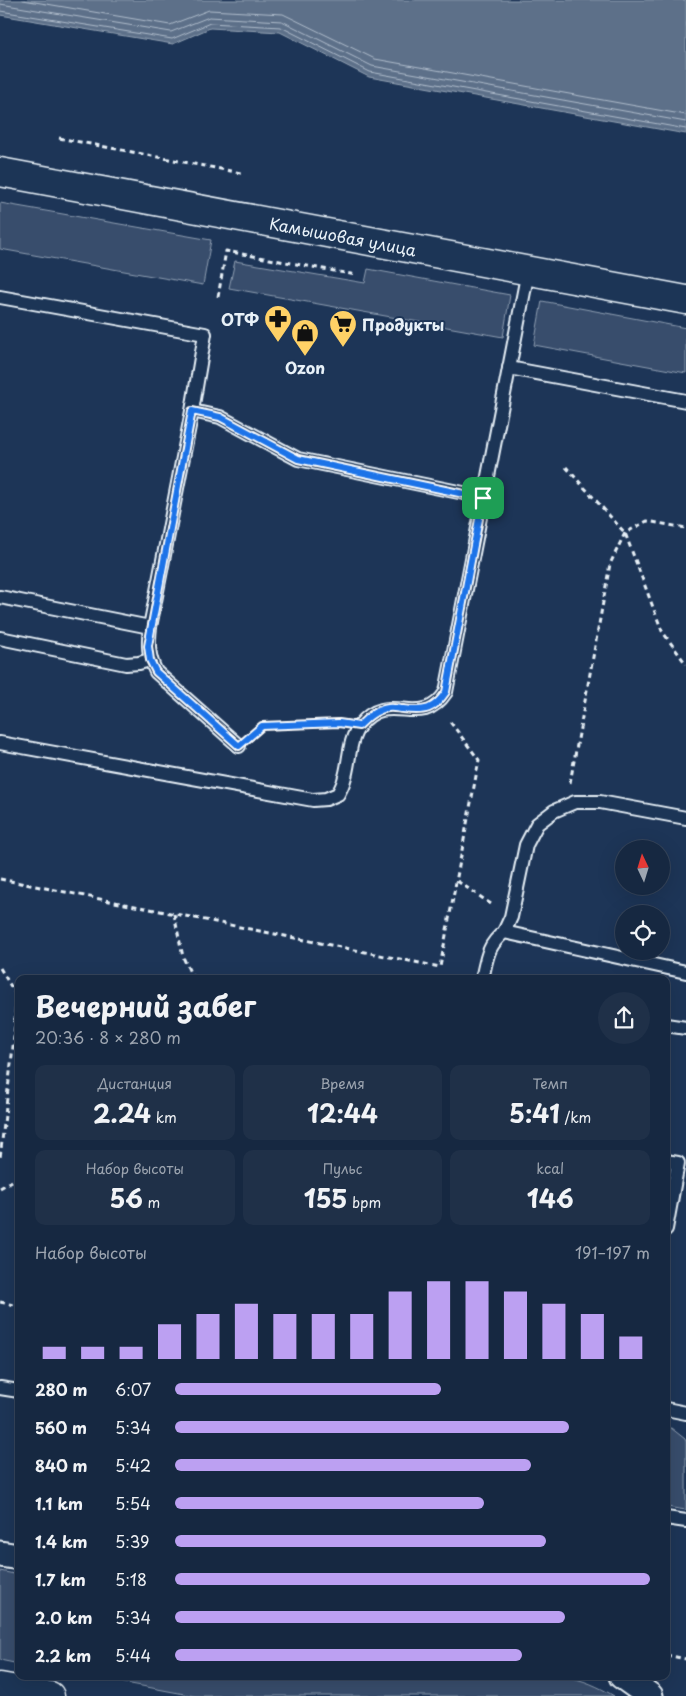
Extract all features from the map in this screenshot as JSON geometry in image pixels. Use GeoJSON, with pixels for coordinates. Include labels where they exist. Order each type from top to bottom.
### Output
{"type":"FeatureCollection","features":[{"type":"Feature","properties":{"kind":"street","name":"Камышовая улица"},"geometry":{"type":"LineString","coordinates":[[0,172],[686,300]]}},
{"type":"Feature","properties":{"kind":"street"},"geometry":{"type":"LineString","coordinates":[[0,1554],[15,1556]]}},
{"type":"Feature","properties":{"kind":"street"},"geometry":{"type":"LineString","coordinates":[[628,1680],[650,1696]]}},
{"type":"Feature","properties":{"kind":"street"},"geometry":{"type":"LineString","coordinates":[[0,1687],[50,1696]]}},
{"type":"Feature","properties":{"kind":"lane"},"geometry":{"type":"LineString","coordinates":[[0,743],[313,800],[326,799],[338,794],[344,780],[353,740],[359,726],[372,713],[388,708],[428,709],[439,703],[446,692],[528,271]]}},
{"type":"Feature","properties":{"kind":"lane"},"geometry":{"type":"LineString","coordinates":[[0,297],[205,334],[150,626],[148,646],[150,660],[156,672],[239,746]]}},
{"type":"Feature","properties":{"kind":"lane"},"geometry":{"type":"LineString","coordinates":[[509,368],[686,401]]}},
{"type":"Feature","properties":{"kind":"lane"},"geometry":{"type":"LineString","coordinates":[[192,411],[220,417],[298,459],[483,498]]}},
{"type":"Feature","properties":{"kind":"lane"},"geometry":{"type":"LineString","coordinates":[[0,597],[150,626]]}},
{"type":"Feature","properties":{"kind":"lane"},"geometry":{"type":"LineString","coordinates":[[0,638],[126,664],[150,660]]}},
{"type":"Feature","properties":{"kind":"lane"},"geometry":{"type":"LineString","coordinates":[[483,975],[488,951],[494,940],[504,932],[511,917],[526,845],[537,824],[554,811],[575,802],[600,802],[686,818]]}},
{"type":"Feature","properties":{"kind":"lane"},"geometry":{"type":"LineString","coordinates":[[504,932],[686,972]]}},
{"type":"Feature","properties":{"kind":"lane"},"geometry":{"type":"LineString","coordinates":[[670,1025],[686,1028]]}},
{"type":"Feature","properties":{"kind":"lane"},"geometry":{"type":"LineString","coordinates":[[670,1162],[678,1163],[670,1207]]}},
{"type":"Feature","properties":{"kind":"lane"},"geometry":{"type":"LineString","coordinates":[[0,1388],[15,1390]]}},
{"type":"Feature","properties":{"kind":"lane"},"geometry":{"type":"LineString","coordinates":[[670,1410],[686,1413]]}},
{"type":"Feature","properties":{"kind":"lane"},"geometry":{"type":"LineString","coordinates":[[670,1519],[686,1521]]}},
{"type":"Feature","properties":{"kind":"path"},"geometry":{"type":"LineString","coordinates":[[59,138],[241,173]]}},
{"type":"Feature","properties":{"kind":"path"},"geometry":{"type":"LineString","coordinates":[[218,297],[226,251],[356,275]]}},
{"type":"Feature","properties":{"kind":"path"},"geometry":{"type":"LineString","coordinates":[[566,467],[626,532],[662,630],[686,664]]}},
{"type":"Feature","properties":{"kind":"path"},"geometry":{"type":"LineString","coordinates":[[575,802],[570,787],[610,564],[626,532],[648,521],[686,528]]}},
{"type":"Feature","properties":{"kind":"path"},"geometry":{"type":"LineString","coordinates":[[0,879],[440,967],[479,760],[449,720],[439,703]]}},
{"type":"Feature","properties":{"kind":"path"},"geometry":{"type":"LineString","coordinates":[[239,746],[262,726],[339,723],[359,726]]}},
{"type":"Feature","properties":{"kind":"path"},"geometry":{"type":"LineString","coordinates":[[457,881],[511,917]]}},
{"type":"Feature","properties":{"kind":"path"},"geometry":{"type":"LineString","coordinates":[[174,914],[183,957],[192,975]]}},
{"type":"Feature","properties":{"kind":"path"},"geometry":{"type":"LineString","coordinates":[[0,968],[15,993]]}},
{"type":"Feature","properties":{"kind":"path"},"geometry":{"type":"LineString","coordinates":[[0,1158],[15,1016]]}},
{"type":"Feature","properties":{"kind":"path"},"geometry":{"type":"LineString","coordinates":[[0,1188],[15,1179]]}},
{"type":"Feature","properties":{"kind":"path"},"geometry":{"type":"LineString","coordinates":[[0,1302],[15,1305]]}},
{"type":"Feature","properties":{"kind":"path"},"geometry":{"type":"LineString","coordinates":[[670,1656],[686,1659]]}},
{"type":"Feature","properties":{"kind":"shaded area"},"geometry":{"type":"Polygon","coordinates":[[[0,203],[211,240],[203,285],[0,249],[0,203]]]}},
{"type":"Feature","properties":{"kind":"shaded area"},"geometry":{"type":"Polygon","coordinates":[[[235,261],[365,283],[368,269],[510,295],[503,337],[229,288],[235,261]]]}},
{"type":"Feature","properties":{"kind":"shaded area"},"geometry":{"type":"Polygon","coordinates":[[[542,301],[686,328],[686,373],[534,345],[542,301]]]}},
{"type":"Feature","properties":{"kind":"shaded area"},"geometry":{"type":"Polygon","coordinates":[[[670,1428],[685,1439],[686,1442],[686,1510],[670,1508],[670,1428]]]}},
{"type":"Feature","properties":{"kind":"shaded area"},"geometry":{"type":"Polygon","coordinates":[[[0,1571],[15,1574],[15,1663],[0,1660],[0,1571]]]}},
{"type":"Feature","properties":{"kind":"shaded area"},"geometry":{"type":"Polygon","coordinates":[[[109,1680],[580,1680],[614,1696],[195,1696],[109,1680]]]}},
{"type":"Feature","properties":{"kind":"water"},"geometry":{"type":"Polygon","coordinates":[[[0,0],[686,0],[686,134],[369,77],[280,32],[210,28],[173,44],[0,15],[0,0]]]}},
{"type":"Feature","properties":{"kind":"place","name":"ОТФ"},"geometry":{"type":"Point","coordinates":[278,343]}},
{"type":"Feature","properties":{"kind":"place","name":"Продукты"},"geometry":{"type":"Point","coordinates":[343,348]}},
{"type":"Feature","properties":{"kind":"place","name":"Ozon"},"geometry":{"type":"Point","coordinates":[305,357]}},
{"type":"Feature","properties":{"kind":"route"},"geometry":{"type":"LineString","coordinates":[[192,411],[220,417],[298,459],[483,498],[446,692],[439,703],[428,709],[388,708],[372,713],[359,726],[339,723],[262,726],[239,746],[156,672],[150,660],[148,646],[150,626],[192,411]]}}]}
